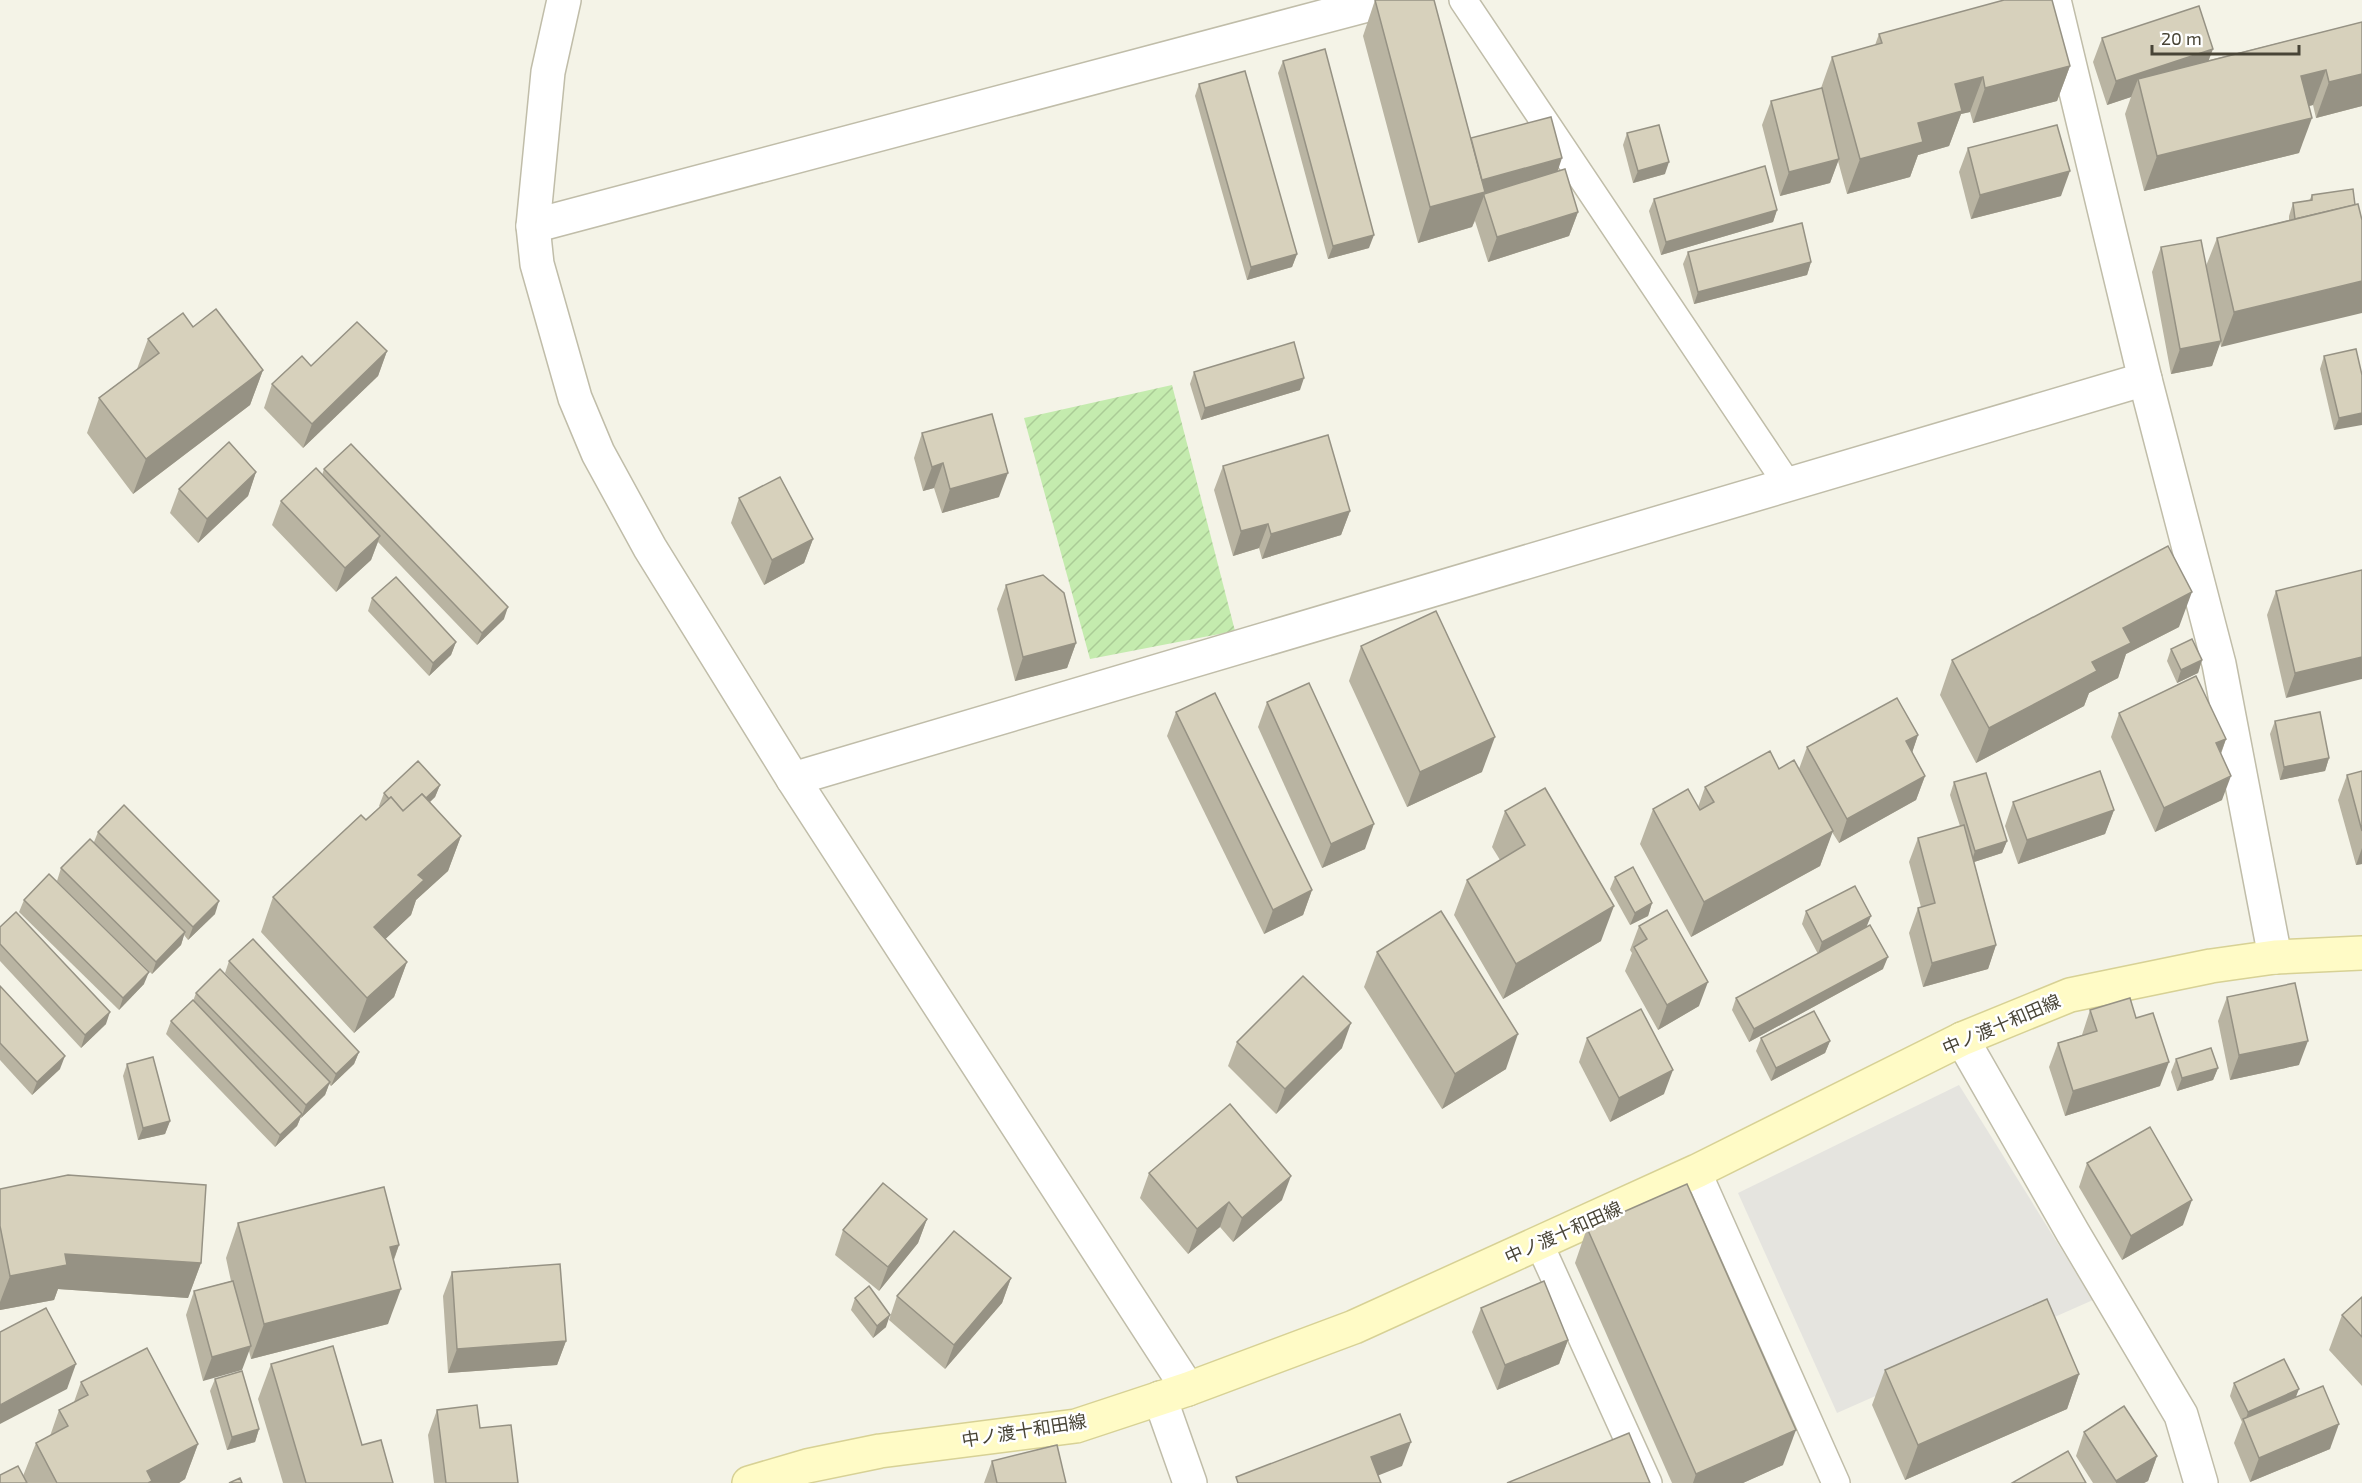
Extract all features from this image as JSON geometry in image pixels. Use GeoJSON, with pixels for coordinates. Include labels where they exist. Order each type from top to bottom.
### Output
{"type":"FeatureCollection","features":[{"type":"Feature","properties":{"kind":"main road","name":"中ノ渡十和田線"},"geometry":{"type":"LineString","coordinates":[[749,1483],[807,1466],[880,1451],[1076,1426],[1174,1394],[1354,1327],[1697,1171],[1962,1039],[2070,995],[2211,966],[2276,957],[2362,953]]}},
{"type":"Feature","properties":{"kind":"street"},"geometry":{"type":"LineString","coordinates":[[564,0],[548,72],[532,226],[537,264],[575,398],[598,453],[650,548],[1174,1394],[1190,1483]]}},
{"type":"Feature","properties":{"kind":"street"},"geometry":{"type":"LineString","coordinates":[[532,226],[1386,0]]}},
{"type":"Feature","properties":{"kind":"street"},"geometry":{"type":"LineString","coordinates":[[2054,0],[2145,379],[2218,664],[2276,957]]}},
{"type":"Feature","properties":{"kind":"street"},"geometry":{"type":"LineString","coordinates":[[793,779],[2145,379]]}},
{"type":"Feature","properties":{"kind":"street"},"geometry":{"type":"LineString","coordinates":[[1962,1039],[2181,1415],[2200,1483]]}},
{"type":"Feature","properties":{"kind":"lane"},"geometry":{"type":"LineString","coordinates":[[1463,0],[1788,485]]}},
{"type":"Feature","properties":{"kind":"lane"},"geometry":{"type":"LineString","coordinates":[[1697,1171],[1836,1483]]}},
{"type":"Feature","properties":{"kind":"lane"},"geometry":{"type":"LineString","coordinates":[[1539,1243],[1648,1483]]}},
{"type":"Feature","properties":{"kind":"green space"},"geometry":{"type":"Polygon","coordinates":[[[1172,385],[1235,631],[1090,659],[1024,418],[1172,385]]]}},
{"type":"Feature","properties":{"kind":"shaded area"},"geometry":{"type":"Polygon","coordinates":[[[1959,1085],[2093,1300],[1837,1413],[1738,1193],[1959,1085]]]}},
{"type":"Feature","properties":{"kind":"building"},"geometry":{"type":"Polygon","coordinates":[[[1375,0],[1434,0],[1485,192],[1430,207],[1375,0]]]}},
{"type":"Feature","properties":{"kind":"building"},"geometry":{"type":"Polygon","coordinates":[[[2004,0],[2052,0],[2070,66],[1985,88],[1983,77],[1955,84],[1962,111],[1918,123],[1923,142],[1860,159],[1832,57],[1882,43],[1879,34],[2004,0]]]}},
{"type":"Feature","properties":{"kind":"building"},"geometry":{"type":"Polygon","coordinates":[[[2199,6],[2213,49],[2116,81],[2102,38],[2199,6]]]}},
{"type":"Feature","properties":{"kind":"building"},"geometry":{"type":"Polygon","coordinates":[[[2362,22],[2362,74],[2329,82],[2326,70],[2301,76],[2312,118],[2157,156],[2138,79],[2362,22]]]}},
{"type":"Feature","properties":{"kind":"building"},"geometry":{"type":"Polygon","coordinates":[[[1325,49],[1374,235],[1333,246],[1283,61],[1325,49]]]}},
{"type":"Feature","properties":{"kind":"building"},"geometry":{"type":"Polygon","coordinates":[[[1245,71],[1297,254],[1251,267],[1199,84],[1245,71]]]}},
{"type":"Feature","properties":{"kind":"building"},"geometry":{"type":"Polygon","coordinates":[[[1822,88],[1839,159],[1789,172],[1771,101],[1822,88]]]}},
{"type":"Feature","properties":{"kind":"building"},"geometry":{"type":"Polygon","coordinates":[[[1551,117],[1562,158],[1482,180],[1471,138],[1551,117]]]}},
{"type":"Feature","properties":{"kind":"building"},"geometry":{"type":"Polygon","coordinates":[[[1659,125],[1669,162],[1638,171],[1627,133],[1659,125]]]}},
{"type":"Feature","properties":{"kind":"building"},"geometry":{"type":"Polygon","coordinates":[[[2057,125],[2070,171],[1980,195],[1968,148],[2057,125]]]}},
{"type":"Feature","properties":{"kind":"building"},"geometry":{"type":"Polygon","coordinates":[[[1765,166],[1777,210],[1666,242],[1654,199],[1765,166]]]}},
{"type":"Feature","properties":{"kind":"building"},"geometry":{"type":"Polygon","coordinates":[[[1565,169],[1578,212],[1497,237],[1484,194],[1565,169]]]}},
{"type":"Feature","properties":{"kind":"building"},"geometry":{"type":"Polygon","coordinates":[[[2353,189],[2355,205],[2295,219],[2293,203],[2312,200],[2312,195],[2353,189]]]}},
{"type":"Feature","properties":{"kind":"building"},"geometry":{"type":"Polygon","coordinates":[[[2358,204],[2362,220],[2362,281],[2234,312],[2217,238],[2358,204]]]}},
{"type":"Feature","properties":{"kind":"building"},"geometry":{"type":"Polygon","coordinates":[[[1802,223],[1811,262],[1698,292],[1688,252],[1802,223]]]}},
{"type":"Feature","properties":{"kind":"building"},"geometry":{"type":"Polygon","coordinates":[[[2201,240],[2221,341],[2180,349],[2161,247],[2201,240]]]}},
{"type":"Feature","properties":{"kind":"building"},"geometry":{"type":"Polygon","coordinates":[[[216,309],[263,370],[146,459],[99,398],[159,353],[148,339],[183,313],[193,327],[216,309]]]}},
{"type":"Feature","properties":{"kind":"building"},"geometry":{"type":"Polygon","coordinates":[[[357,322],[387,351],[312,424],[272,384],[302,356],[311,366],[357,322]]]}},
{"type":"Feature","properties":{"kind":"building"},"geometry":{"type":"Polygon","coordinates":[[[1294,342],[1304,378],[1205,408],[1194,372],[1294,342]]]}},
{"type":"Feature","properties":{"kind":"building"},"geometry":{"type":"Polygon","coordinates":[[[2356,349],[2362,375],[2362,413],[2339,418],[2324,356],[2356,349]]]}},
{"type":"Feature","properties":{"kind":"building"},"geometry":{"type":"Polygon","coordinates":[[[992,414],[1008,473],[950,489],[943,463],[932,467],[922,433],[992,414]]]}},
{"type":"Feature","properties":{"kind":"building"},"geometry":{"type":"Polygon","coordinates":[[[1328,435],[1350,511],[1271,534],[1268,524],[1241,531],[1223,466],[1328,435]]]}},
{"type":"Feature","properties":{"kind":"building"},"geometry":{"type":"Polygon","coordinates":[[[229,442],[256,472],[207,519],[179,489],[229,442]]]}},
{"type":"Feature","properties":{"kind":"building"},"geometry":{"type":"Polygon","coordinates":[[[351,444],[508,607],[482,633],[324,469],[351,444]]]}},
{"type":"Feature","properties":{"kind":"building"},"geometry":{"type":"Polygon","coordinates":[[[316,468],[380,536],[345,568],[281,501],[316,468]]]}},
{"type":"Feature","properties":{"kind":"building"},"geometry":{"type":"Polygon","coordinates":[[[780,477],[813,539],[772,560],[739,498],[780,477]]]}},
{"type":"Feature","properties":{"kind":"building"},"geometry":{"type":"Polygon","coordinates":[[[2168,546],[2192,592],[2123,628],[2131,643],[2092,662],[2097,671],[1989,728],[1952,660],[2168,546]]]}},
{"type":"Feature","properties":{"kind":"building"},"geometry":{"type":"Polygon","coordinates":[[[2362,570],[2362,657],[2295,673],[2276,591],[2362,570]]]}},
{"type":"Feature","properties":{"kind":"building"},"geometry":{"type":"Polygon","coordinates":[[[1043,575],[1064,593],[1076,643],[1023,657],[1006,585],[1043,575]]]}},
{"type":"Feature","properties":{"kind":"building"},"geometry":{"type":"Polygon","coordinates":[[[396,577],[456,642],[433,663],[372,598],[396,577]]]}},
{"type":"Feature","properties":{"kind":"building"},"geometry":{"type":"Polygon","coordinates":[[[1436,611],[1495,737],[1420,772],[1361,646],[1436,611]]]}},
{"type":"Feature","properties":{"kind":"building"},"geometry":{"type":"Polygon","coordinates":[[[2192,639],[2202,660],[2181,670],[2171,649],[2192,639]]]}},
{"type":"Feature","properties":{"kind":"building"},"geometry":{"type":"Polygon","coordinates":[[[2196,676],[2226,739],[2216,743],[2231,776],[2164,808],[2119,713],[2196,676]]]}},
{"type":"Feature","properties":{"kind":"building"},"geometry":{"type":"Polygon","coordinates":[[[1309,683],[1374,824],[1331,844],[1267,702],[1309,683]]]}},
{"type":"Feature","properties":{"kind":"building"},"geometry":{"type":"Polygon","coordinates":[[[1215,693],[1312,890],[1273,910],[1176,712],[1215,693]]]}},
{"type":"Feature","properties":{"kind":"building"},"geometry":{"type":"Polygon","coordinates":[[[1897,698],[1918,735],[1906,741],[1925,776],[1847,819],[1807,747],[1897,698]]]}},
{"type":"Feature","properties":{"kind":"building"},"geometry":{"type":"Polygon","coordinates":[[[2320,712],[2329,758],[2284,767],[2275,721],[2320,712]]]}},
{"type":"Feature","properties":{"kind":"building"},"geometry":{"type":"Polygon","coordinates":[[[1770,751],[1779,769],[1794,760],[1833,831],[1704,902],[1653,809],[1688,789],[1700,810],[1714,802],[1705,787],[1770,751]]]}},
{"type":"Feature","properties":{"kind":"building"},"geometry":{"type":"Polygon","coordinates":[[[418,761],[440,785],[426,798],[422,794],[403,811],[391,797],[389,799],[384,793],[418,761]]]}},
{"type":"Feature","properties":{"kind":"building"},"geometry":{"type":"Polygon","coordinates":[[[2100,771],[2114,810],[2027,840],[2013,802],[2100,771]]]}},
{"type":"Feature","properties":{"kind":"building"},"geometry":{"type":"Polygon","coordinates":[[[2362,771],[2362,831],[2347,775],[2362,771]]]}},
{"type":"Feature","properties":{"kind":"building"},"geometry":{"type":"Polygon","coordinates":[[[1986,773],[2007,841],[1975,851],[1954,782],[1986,773]]]}},
{"type":"Feature","properties":{"kind":"building"},"geometry":{"type":"Polygon","coordinates":[[[1545,788],[1614,906],[1516,964],[1467,880],[1525,845],[1505,811],[1545,788]]]}},
{"type":"Feature","properties":{"kind":"building"},"geometry":{"type":"Polygon","coordinates":[[[422,794],[461,836],[418,875],[424,880],[374,927],[407,962],[367,998],[273,897],[361,815],[366,820],[391,797],[403,811],[422,794]]]}},
{"type":"Feature","properties":{"kind":"building"},"geometry":{"type":"Polygon","coordinates":[[[124,805],[219,901],[193,927],[98,832],[124,805]]]}},
{"type":"Feature","properties":{"kind":"building"},"geometry":{"type":"Polygon","coordinates":[[[1964,825],[1996,945],[1932,963],[1918,908],[1935,903],[1918,838],[1964,825]]]}},
{"type":"Feature","properties":{"kind":"building"},"geometry":{"type":"Polygon","coordinates":[[[90,839],[185,932],[156,962],[61,868],[90,839]]]}},
{"type":"Feature","properties":{"kind":"building"},"geometry":{"type":"Polygon","coordinates":[[[1633,867],[1652,903],[1635,913],[1615,877],[1633,867]]]}},
{"type":"Feature","properties":{"kind":"building"},"geometry":{"type":"Polygon","coordinates":[[[49,874],[149,972],[123,998],[24,900],[49,874]]]}},
{"type":"Feature","properties":{"kind":"building"},"geometry":{"type":"Polygon","coordinates":[[[1855,886],[1871,916],[1822,942],[1806,911],[1855,886]]]}},
{"type":"Feature","properties":{"kind":"building"},"geometry":{"type":"Polygon","coordinates":[[[1667,910],[1708,982],[1667,1005],[1634,947],[1647,939],[1639,926],[1667,910]]]}},
{"type":"Feature","properties":{"kind":"building"},"geometry":{"type":"Polygon","coordinates":[[[1441,911],[1518,1034],[1455,1074],[1377,952],[1441,911]]]}},
{"type":"Feature","properties":{"kind":"building"},"geometry":{"type":"Polygon","coordinates":[[[16,912],[110,1012],[85,1035],[0,944],[0,927],[16,912]]]}},
{"type":"Feature","properties":{"kind":"building"},"geometry":{"type":"Polygon","coordinates":[[[1870,925],[1888,957],[1754,1029],[1736,998],[1870,925]]]}},
{"type":"Feature","properties":{"kind":"building"},"geometry":{"type":"Polygon","coordinates":[[[253,939],[359,1052],[336,1074],[229,961],[253,939]]]}},
{"type":"Feature","properties":{"kind":"building"},"geometry":{"type":"Polygon","coordinates":[[[220,969],[330,1082],[306,1105],[196,993],[220,969]]]}},
{"type":"Feature","properties":{"kind":"building"},"geometry":{"type":"Polygon","coordinates":[[[1303,976],[1351,1023],[1285,1089],[1237,1042],[1303,976]]]}},
{"type":"Feature","properties":{"kind":"building"},"geometry":{"type":"Polygon","coordinates":[[[2295,983],[2308,1041],[2239,1055],[2227,997],[2295,983]]]}},
{"type":"Feature","properties":{"kind":"building"},"geometry":{"type":"Polygon","coordinates":[[[0,986],[65,1056],[37,1082],[0,1043],[0,986]]]}},
{"type":"Feature","properties":{"kind":"building"},"geometry":{"type":"Polygon","coordinates":[[[2130,998],[2136,1018],[2153,1013],[2169,1062],[2073,1091],[2058,1043],[2097,1031],[2090,1010],[2130,998]]]}},
{"type":"Feature","properties":{"kind":"building"},"geometry":{"type":"Polygon","coordinates":[[[193,1000],[302,1114],[280,1135],[171,1021],[193,1000]]]}},
{"type":"Feature","properties":{"kind":"building"},"geometry":{"type":"Polygon","coordinates":[[[1641,1009],[1673,1070],[1619,1098],[1587,1038],[1641,1009]]]}},
{"type":"Feature","properties":{"kind":"building"},"geometry":{"type":"Polygon","coordinates":[[[1814,1011],[1830,1041],[1776,1068],[1761,1038],[1814,1011]]]}},
{"type":"Feature","properties":{"kind":"building"},"geometry":{"type":"Polygon","coordinates":[[[2211,1048],[2218,1068],[2182,1078],[2176,1059],[2211,1048]]]}},
{"type":"Feature","properties":{"kind":"building"},"geometry":{"type":"Polygon","coordinates":[[[153,1057],[170,1121],[143,1128],[127,1064],[153,1057]]]}},
{"type":"Feature","properties":{"kind":"building"},"geometry":{"type":"Polygon","coordinates":[[[1230,1104],[1291,1176],[1242,1218],[1229,1202],[1197,1229],[1149,1173],[1230,1104]]]}},
{"type":"Feature","properties":{"kind":"building"},"geometry":{"type":"Polygon","coordinates":[[[2150,1127],[2192,1200],[2131,1236],[2087,1163],[2150,1127]]]}},
{"type":"Feature","properties":{"kind":"building"},"geometry":{"type":"Polygon","coordinates":[[[68,1175],[206,1185],[201,1263],[65,1254],[67,1265],[10,1276],[0,1226],[0,1189],[68,1175]]]}},
{"type":"Feature","properties":{"kind":"building"},"geometry":{"type":"Polygon","coordinates":[[[883,1183],[927,1219],[888,1267],[843,1230],[883,1183]]]}},
{"type":"Feature","properties":{"kind":"building"},"geometry":{"type":"Polygon","coordinates":[[[1687,1184],[1796,1430],[1696,1474],[1587,1228],[1687,1184]]]}},
{"type":"Feature","properties":{"kind":"building"},"geometry":{"type":"Polygon","coordinates":[[[384,1187],[399,1245],[390,1247],[401,1289],[264,1324],[238,1223],[384,1187]]]}},
{"type":"Feature","properties":{"kind":"building"},"geometry":{"type":"Polygon","coordinates":[[[954,1231],[1011,1278],[954,1345],[897,1296],[954,1231]]]}},
{"type":"Feature","properties":{"kind":"building"},"geometry":{"type":"Polygon","coordinates":[[[560,1264],[566,1341],[457,1349],[452,1272],[560,1264]]]}},
{"type":"Feature","properties":{"kind":"building"},"geometry":{"type":"Polygon","coordinates":[[[233,1281],[251,1346],[212,1357],[194,1291],[233,1281]]]}},
{"type":"Feature","properties":{"kind":"building"},"geometry":{"type":"Polygon","coordinates":[[[1544,1281],[1568,1340],[1505,1365],[1481,1308],[1544,1281]]]}},
{"type":"Feature","properties":{"kind":"building"},"geometry":{"type":"Polygon","coordinates":[[[869,1286],[890,1315],[877,1326],[855,1298],[869,1286]]]}},
{"type":"Feature","properties":{"kind":"building"},"geometry":{"type":"Polygon","coordinates":[[[2362,1297],[2362,1337],[2342,1315],[2362,1297]]]}},
{"type":"Feature","properties":{"kind":"building"},"geometry":{"type":"Polygon","coordinates":[[[2047,1299],[2079,1374],[1918,1445],[1885,1370],[2047,1299]]]}},
{"type":"Feature","properties":{"kind":"building"},"geometry":{"type":"Polygon","coordinates":[[[46,1308],[76,1364],[0,1405],[0,1332],[46,1308]]]}},
{"type":"Feature","properties":{"kind":"building"},"geometry":{"type":"Polygon","coordinates":[[[333,1346],[362,1445],[381,1440],[393,1483],[306,1483],[271,1364],[333,1346]]]}},
{"type":"Feature","properties":{"kind":"building"},"geometry":{"type":"Polygon","coordinates":[[[147,1348],[198,1444],[147,1471],[152,1481],[148,1483],[57,1483],[36,1443],[68,1426],[59,1410],[88,1395],[81,1382],[147,1348]]]}},
{"type":"Feature","properties":{"kind":"building"},"geometry":{"type":"Polygon","coordinates":[[[2284,1359],[2299,1389],[2248,1412],[2234,1383],[2284,1359]]]}},
{"type":"Feature","properties":{"kind":"building"},"geometry":{"type":"Polygon","coordinates":[[[242,1371],[259,1429],[232,1437],[215,1379],[242,1371]]]}},
{"type":"Feature","properties":{"kind":"building"},"geometry":{"type":"Polygon","coordinates":[[[2323,1386],[2339,1424],[2259,1458],[2243,1419],[2323,1386]]]}},
{"type":"Feature","properties":{"kind":"building"},"geometry":{"type":"Polygon","coordinates":[[[477,1405],[480,1428],[511,1425],[518,1483],[446,1483],[437,1410],[477,1405]]]}},
{"type":"Feature","properties":{"kind":"building"},"geometry":{"type":"Polygon","coordinates":[[[2124,1406],[2157,1456],[2116,1481],[2084,1432],[2124,1406]]]}},
{"type":"Feature","properties":{"kind":"building"},"geometry":{"type":"Polygon","coordinates":[[[1400,1414],[1411,1442],[1371,1457],[1381,1483],[1238,1483],[1236,1477],[1400,1414]]]}},
{"type":"Feature","properties":{"kind":"building"},"geometry":{"type":"Polygon","coordinates":[[[1629,1433],[1650,1483],[1507,1483],[1629,1433]]]}},
{"type":"Feature","properties":{"kind":"building"},"geometry":{"type":"Polygon","coordinates":[[[1057,1445],[1066,1483],[997,1483],[992,1461],[1057,1445]]]}},
{"type":"Feature","properties":{"kind":"building"},"geometry":{"type":"Polygon","coordinates":[[[2068,1451],[2086,1483],[2012,1483],[2068,1451]]]}},
{"type":"Feature","properties":{"kind":"building"},"geometry":{"type":"Polygon","coordinates":[[[18,1466],[27,1483],[0,1483],[0,1475],[18,1466]]]}},
{"type":"Feature","properties":{"kind":"building"},"geometry":{"type":"Polygon","coordinates":[[[240,1478],[242,1483],[229,1483],[240,1478]]]}}]}
